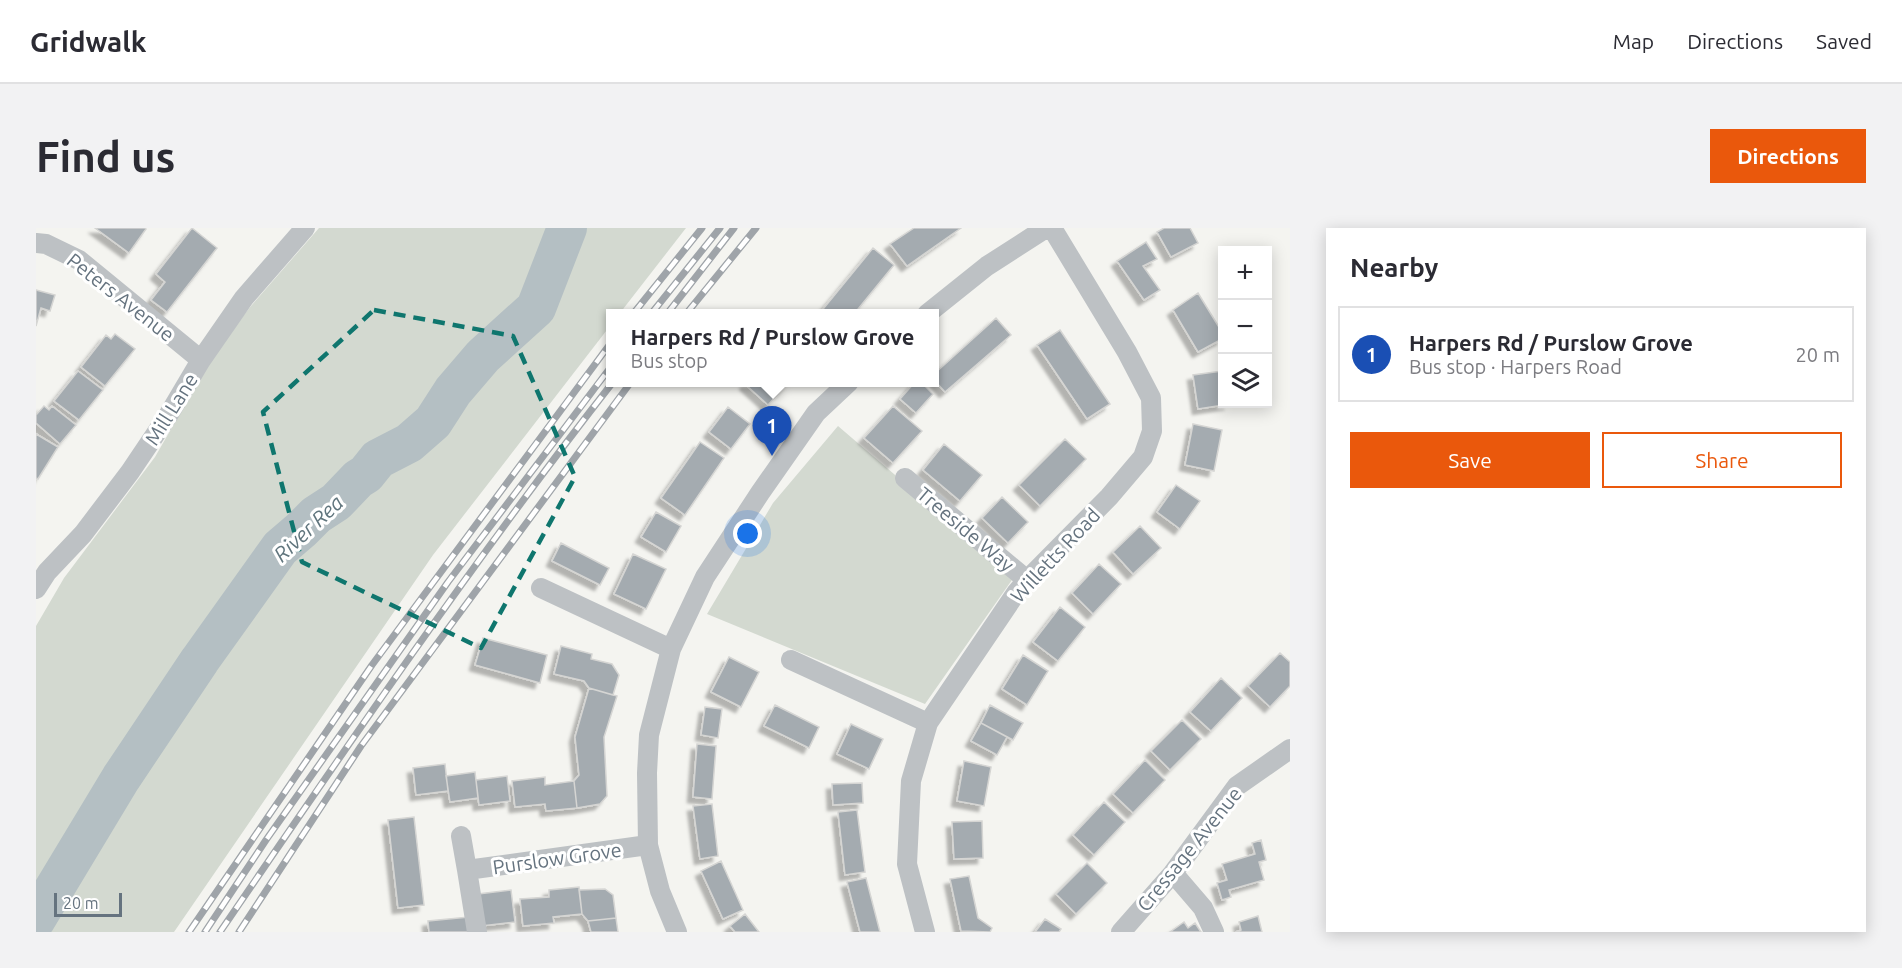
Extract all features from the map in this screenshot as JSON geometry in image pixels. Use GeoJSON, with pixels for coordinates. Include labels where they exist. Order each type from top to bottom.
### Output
{"type":"FeatureCollection","features":[{"type":"Feature","properties":{"kind":"street","name":"Mill Lane"},"geometry":{"type":"LineString","coordinates":[[36,589],[47,572],[83,534],[130,472],[169,414],[201,360],[244,298],[305,228]]}},
{"type":"Feature","properties":{"kind":"street"},"geometry":{"type":"LineString","coordinates":[[933,309],[987,266],[1046,228]]}},
{"type":"Feature","properties":{"kind":"street","name":"Willetts Road"},"geometry":{"type":"LineString","coordinates":[[925,932],[907,864],[911,781],[928,723],[1026,580],[1109,497],[1143,458],[1152,431],[1151,398],[1127,351],[1052,228]]}},
{"type":"Feature","properties":{"kind":"street","name":"Peters Avenue"},"geometry":{"type":"LineString","coordinates":[[36,243],[46,244],[79,260],[201,360]]}},
{"type":"Feature","properties":{"kind":"street"},"geometry":{"type":"LineString","coordinates":[[677,932],[660,891],[648,845],[649,735],[671,649],[705,577],[760,493],[816,413],[844,387]]}},
{"type":"Feature","properties":{"kind":"street","name":"Treeside Way"},"geometry":{"type":"LineString","coordinates":[[905,478],[1026,580]]}},
{"type":"Feature","properties":{"kind":"street"},"geometry":{"type":"LineString","coordinates":[[541,588],[671,649]]}},
{"type":"Feature","properties":{"kind":"street"},"geometry":{"type":"LineString","coordinates":[[791,660],[928,723]]}},
{"type":"Feature","properties":{"kind":"street","name":"Cressage Avenue"},"geometry":{"type":"LineString","coordinates":[[1121,932],[1173,873],[1237,786],[1290,749]]}},
{"type":"Feature","properties":{"kind":"street","name":"Purslow Grove"},"geometry":{"type":"LineString","coordinates":[[461,836],[477,932]]}},
{"type":"Feature","properties":{"kind":"street","name":"Purslow Grove"},"geometry":{"type":"LineString","coordinates":[[466,870],[648,845]]}},
{"type":"Feature","properties":{"kind":"street"},"geometry":{"type":"LineString","coordinates":[[1173,873],[1203,908],[1214,932]]}},
{"type":"Feature","properties":{"kind":"highlighted area"},"geometry":{"type":"Polygon","coordinates":[[[374,310],[513,336],[575,477],[481,648],[302,562],[263,412],[374,310]]]}},
{"type":"Feature","properties":{"kind":"shaded area"},"geometry":{"type":"Polygon","coordinates":[[[319,228],[686,228],[623,309],[606,309],[606,331],[433,555],[174,932],[36,932],[36,626],[64,578],[155,457],[217,349],[319,228]]]}},
{"type":"Feature","properties":{"kind":"shaded area"},"geometry":{"type":"Polygon","coordinates":[[[838,426],[1014,577],[925,704],[707,614],[773,503],[838,426]]]}},
{"type":"Feature","properties":{"kind":"building"},"geometry":{"type":"Polygon","coordinates":[[[95,228],[145,228],[146,229],[129,253],[95,228]]]}},
{"type":"Feature","properties":{"kind":"building"},"geometry":{"type":"Polygon","coordinates":[[[192,228],[217,248],[167,312],[151,300],[165,282],[156,274],[192,228]]]}},
{"type":"Feature","properties":{"kind":"building"},"geometry":{"type":"Polygon","coordinates":[[[914,228],[961,228],[907,266],[890,244],[914,228]]]}},
{"type":"Feature","properties":{"kind":"building"},"geometry":{"type":"Polygon","coordinates":[[[1164,228],[1190,228],[1198,243],[1171,257],[1157,232],[1164,228]]]}},
{"type":"Feature","properties":{"kind":"building"},"geometry":{"type":"Polygon","coordinates":[[[1146,242],[1157,259],[1143,266],[1160,290],[1144,300],[1117,261],[1146,242]]]}},
{"type":"Feature","properties":{"kind":"building"},"geometry":{"type":"Polygon","coordinates":[[[873,248],[894,265],[858,309],[823,309],[873,248]]]}},
{"type":"Feature","properties":{"kind":"building"},"geometry":{"type":"Polygon","coordinates":[[[36,290],[55,295],[50,311],[41,308],[36,326],[36,290]]]}},
{"type":"Feature","properties":{"kind":"building"},"geometry":{"type":"Polygon","coordinates":[[[1198,293],[1218,326],[1218,341],[1198,352],[1173,310],[1198,293]]]}},
{"type":"Feature","properties":{"kind":"building"},"geometry":{"type":"Polygon","coordinates":[[[996,318],[1011,335],[945,392],[939,385],[939,369],[996,318]]]}},
{"type":"Feature","properties":{"kind":"building"},"geometry":{"type":"Polygon","coordinates":[[[1060,330],[1110,404],[1087,419],[1037,345],[1060,330]]]}},
{"type":"Feature","properties":{"kind":"building"},"geometry":{"type":"Polygon","coordinates":[[[115,334],[135,349],[105,386],[81,367],[106,335],[111,339],[115,334]]]}},
{"type":"Feature","properties":{"kind":"building"},"geometry":{"type":"Polygon","coordinates":[[[78,371],[103,390],[79,420],[54,401],[78,371]]]}},
{"type":"Feature","properties":{"kind":"building"},"geometry":{"type":"Polygon","coordinates":[[[1218,372],[1218,406],[1198,409],[1193,375],[1218,372]]]}},
{"type":"Feature","properties":{"kind":"building"},"geometry":{"type":"Polygon","coordinates":[[[748,387],[784,387],[768,405],[748,387]]]}},
{"type":"Feature","properties":{"kind":"building"},"geometry":{"type":"Polygon","coordinates":[[[911,387],[926,387],[933,394],[916,413],[900,399],[911,387]]]}},
{"type":"Feature","properties":{"kind":"building"},"geometry":{"type":"Polygon","coordinates":[[[44,406],[49,410],[52,406],[76,425],[60,444],[36,423],[36,415],[44,406]]]}},
{"type":"Feature","properties":{"kind":"building"},"geometry":{"type":"Polygon","coordinates":[[[893,406],[922,431],[893,463],[864,438],[893,406]]]}},
{"type":"Feature","properties":{"kind":"building"},"geometry":{"type":"Polygon","coordinates":[[[728,407],[750,424],[731,449],[709,432],[728,407]]]}},
{"type":"Feature","properties":{"kind":"building"},"geometry":{"type":"Polygon","coordinates":[[[1193,424],[1222,430],[1214,471],[1185,465],[1193,424]]]}},
{"type":"Feature","properties":{"kind":"building"},"geometry":{"type":"Polygon","coordinates":[[[36,434],[58,447],[38,479],[36,478],[36,434]]]}},
{"type":"Feature","properties":{"kind":"building"},"geometry":{"type":"Polygon","coordinates":[[[1065,439],[1086,459],[1040,506],[1019,485],[1065,439]]]}},
{"type":"Feature","properties":{"kind":"building"},"geometry":{"type":"Polygon","coordinates":[[[700,442],[724,458],[685,515],[661,498],[700,442]]]}},
{"type":"Feature","properties":{"kind":"building"},"geometry":{"type":"Polygon","coordinates":[[[944,444],[982,475],[960,501],[923,470],[944,444]]]}},
{"type":"Feature","properties":{"kind":"building"},"geometry":{"type":"Polygon","coordinates":[[[1176,485],[1200,501],[1180,529],[1157,512],[1176,485]]]}},
{"type":"Feature","properties":{"kind":"building"},"geometry":{"type":"Polygon","coordinates":[[[1002,497],[1028,522],[1008,543],[982,518],[1002,497]]]}},
{"type":"Feature","properties":{"kind":"building"},"geometry":{"type":"Polygon","coordinates":[[[656,512],[681,526],[666,552],[641,537],[656,512]]]}},
{"type":"Feature","properties":{"kind":"building"},"geometry":{"type":"Polygon","coordinates":[[[1140,526],[1161,548],[1133,574],[1113,552],[1140,526]]]}},
{"type":"Feature","properties":{"kind":"building"},"geometry":{"type":"Polygon","coordinates":[[[561,543],[609,568],[600,585],[552,561],[561,543]]]}},
{"type":"Feature","properties":{"kind":"building"},"geometry":{"type":"Polygon","coordinates":[[[633,554],[666,569],[646,609],[614,594],[633,554]]]}},
{"type":"Feature","properties":{"kind":"building"},"geometry":{"type":"Polygon","coordinates":[[[1099,564],[1121,584],[1093,614],[1072,593],[1099,564]]]}},
{"type":"Feature","properties":{"kind":"building"},"geometry":{"type":"Polygon","coordinates":[[[1060,607],[1085,627],[1058,661],[1033,642],[1060,607]]]}},
{"type":"Feature","properties":{"kind":"building"},"geometry":{"type":"Polygon","coordinates":[[[483,638],[547,655],[540,683],[475,665],[483,638]]]}},
{"type":"Feature","properties":{"kind":"building"},"geometry":{"type":"Polygon","coordinates":[[[561,646],[592,654],[591,659],[612,664],[619,675],[613,695],[589,688],[584,681],[554,674],[561,646]]]}},
{"type":"Feature","properties":{"kind":"building"},"geometry":{"type":"Polygon","coordinates":[[[1280,653],[1290,662],[1290,686],[1270,707],[1248,686],[1280,653]]]}},
{"type":"Feature","properties":{"kind":"building"},"geometry":{"type":"Polygon","coordinates":[[[1023,655],[1048,671],[1027,705],[1002,689],[1023,655]]]}},
{"type":"Feature","properties":{"kind":"building"},"geometry":{"type":"Polygon","coordinates":[[[729,657],[759,672],[741,707],[711,692],[729,657]]]}},
{"type":"Feature","properties":{"kind":"building"},"geometry":{"type":"Polygon","coordinates":[[[1221,678],[1242,698],[1211,731],[1190,712],[1221,678]]]}},
{"type":"Feature","properties":{"kind":"building"},"geometry":{"type":"Polygon","coordinates":[[[589,688],[617,696],[604,737],[607,796],[600,804],[577,808],[574,781],[579,775],[575,737],[589,688]]]}},
{"type":"Feature","properties":{"kind":"building"},"geometry":{"type":"Polygon","coordinates":[[[775,705],[819,727],[809,748],[764,726],[775,705]]]}},
{"type":"Feature","properties":{"kind":"building"},"geometry":{"type":"Polygon","coordinates":[[[990,705],[1023,723],[1013,740],[981,723],[990,705]]]}},
{"type":"Feature","properties":{"kind":"building"},"geometry":{"type":"Polygon","coordinates":[[[705,707],[722,709],[718,738],[701,735],[705,707]]]}},
{"type":"Feature","properties":{"kind":"building"},"geometry":{"type":"Polygon","coordinates":[[[1182,720],[1201,739],[1170,770],[1151,751],[1182,720]]]}},
{"type":"Feature","properties":{"kind":"building"},"geometry":{"type":"Polygon","coordinates":[[[981,723],[1007,737],[997,755],[971,741],[981,723]]]}},
{"type":"Feature","properties":{"kind":"building"},"geometry":{"type":"Polygon","coordinates":[[[851,724],[883,739],[869,769],[837,754],[851,724]]]}},
{"type":"Feature","properties":{"kind":"building"},"geometry":{"type":"Polygon","coordinates":[[[697,744],[716,746],[712,799],[693,797],[697,744]]]}},
{"type":"Feature","properties":{"kind":"building"},"geometry":{"type":"Polygon","coordinates":[[[1145,760],[1165,780],[1133,813],[1113,794],[1145,760]]]}},
{"type":"Feature","properties":{"kind":"building"},"geometry":{"type":"Polygon","coordinates":[[[964,761],[991,767],[984,806],[957,801],[964,761]]]}},
{"type":"Feature","properties":{"kind":"building"},"geometry":{"type":"Polygon","coordinates":[[[445,764],[448,791],[416,795],[413,768],[445,764]]]}},
{"type":"Feature","properties":{"kind":"building"},"geometry":{"type":"Polygon","coordinates":[[[475,772],[478,798],[450,802],[446,776],[475,772]]]}},
{"type":"Feature","properties":{"kind":"building"},"geometry":{"type":"Polygon","coordinates":[[[507,776],[510,801],[479,805],[476,780],[507,776]]]}},
{"type":"Feature","properties":{"kind":"building"},"geometry":{"type":"Polygon","coordinates":[[[545,777],[545,785],[574,781],[577,808],[546,811],[545,804],[515,807],[512,781],[545,777]]]}},
{"type":"Feature","properties":{"kind":"building"},"geometry":{"type":"Polygon","coordinates":[[[862,783],[863,803],[833,805],[832,784],[862,783]]]}},
{"type":"Feature","properties":{"kind":"building"},"geometry":{"type":"Polygon","coordinates":[[[1104,802],[1125,822],[1094,855],[1073,835],[1104,802]]]}},
{"type":"Feature","properties":{"kind":"building"},"geometry":{"type":"Polygon","coordinates":[[[712,804],[718,856],[700,859],[693,806],[712,804]]]}},
{"type":"Feature","properties":{"kind":"building"},"geometry":{"type":"Polygon","coordinates":[[[857,810],[865,872],[845,875],[838,812],[857,810]]]}},
{"type":"Feature","properties":{"kind":"building"},"geometry":{"type":"Polygon","coordinates":[[[414,817],[424,905],[398,908],[388,820],[414,817]]]}},
{"type":"Feature","properties":{"kind":"building"},"geometry":{"type":"Polygon","coordinates":[[[982,821],[983,858],[954,859],[952,822],[982,821]]]}},
{"type":"Feature","properties":{"kind":"building"},"geometry":{"type":"Polygon","coordinates":[[[1261,840],[1266,860],[1259,862],[1264,880],[1229,890],[1231,897],[1222,900],[1217,883],[1227,880],[1222,864],[1255,854],[1252,843],[1261,840]]]}},
{"type":"Feature","properties":{"kind":"building"},"geometry":{"type":"Polygon","coordinates":[[[721,861],[743,910],[723,919],[701,871],[721,861]]]}},
{"type":"Feature","properties":{"kind":"building"},"geometry":{"type":"Polygon","coordinates":[[[1087,863],[1107,883],[1076,914],[1056,894],[1087,863]]]}},
{"type":"Feature","properties":{"kind":"building"},"geometry":{"type":"Polygon","coordinates":[[[969,876],[978,918],[992,928],[990,932],[961,931],[950,879],[969,876]]]}},
{"type":"Feature","properties":{"kind":"building"},"geometry":{"type":"Polygon","coordinates":[[[866,878],[880,932],[860,932],[847,882],[866,878]]]}},
{"type":"Feature","properties":{"kind":"building"},"geometry":{"type":"Polygon","coordinates":[[[579,887],[582,914],[553,917],[554,923],[523,926],[520,899],[549,897],[549,890],[579,887]]]}},
{"type":"Feature","properties":{"kind":"building"},"geometry":{"type":"Polygon","coordinates":[[[605,889],[613,895],[616,918],[588,921],[582,914],[579,890],[605,889]]]}},
{"type":"Feature","properties":{"kind":"building"},"geometry":{"type":"Polygon","coordinates":[[[511,890],[515,922],[481,926],[478,894],[511,890]]]}},
{"type":"Feature","properties":{"kind":"building"},"geometry":{"type":"Polygon","coordinates":[[[745,914],[759,932],[735,932],[730,926],[745,914]]]}},
{"type":"Feature","properties":{"kind":"building"},"geometry":{"type":"Polygon","coordinates":[[[1258,916],[1262,932],[1236,932],[1241,930],[1239,922],[1258,916]]]}},
{"type":"Feature","properties":{"kind":"building"},"geometry":{"type":"Polygon","coordinates":[[[469,917],[470,932],[429,932],[428,921],[469,917]]]}},
{"type":"Feature","properties":{"kind":"building"},"geometry":{"type":"Polygon","coordinates":[[[616,918],[618,932],[591,932],[588,921],[616,918]]]}},
{"type":"Feature","properties":{"kind":"building"},"geometry":{"type":"Polygon","coordinates":[[[1045,919],[1061,929],[1059,932],[1035,932],[1045,919]]]}},
{"type":"Feature","properties":{"kind":"building"},"geometry":{"type":"Polygon","coordinates":[[[1184,922],[1188,928],[1195,923],[1201,932],[1170,932],[1184,922]]]}},
{"type":"Feature","properties":{"kind":"waterway","name":"River Rea"},"geometry":{"type":"LineString","coordinates":[[36,919],[121,778],[200,660],[280,548],[316,515],[336,502],[358,479],[366,474],[378,459],[409,443],[433,422],[453,391],[483,356],[536,308],[567,228]]}},
{"type":"Feature","properties":{"kind":"railway"},"geometry":{"type":"LineString","coordinates":[[637,309],[702,228]]}},
{"type":"Feature","properties":{"kind":"railway"},"geometry":{"type":"LineString","coordinates":[[655,309],[720,228]]}},
{"type":"Feature","properties":{"kind":"railway"},"geometry":{"type":"LineString","coordinates":[[671,309],[734,228]]}},
{"type":"Feature","properties":{"kind":"railway"},"geometry":{"type":"LineString","coordinates":[[690,309],[756,228]]}},
{"type":"Feature","properties":{"kind":"railway"},"geometry":{"type":"LineString","coordinates":[[189,932],[372,665],[606,349]]}},
{"type":"Feature","properties":{"kind":"railway"},"geometry":{"type":"LineString","coordinates":[[205,932],[266,840],[448,582],[606,373]]}},
{"type":"Feature","properties":{"kind":"railway"},"geometry":{"type":"LineString","coordinates":[[220,932],[461,585],[609,387]]}},
{"type":"Feature","properties":{"kind":"railway"},"geometry":{"type":"LineString","coordinates":[[239,932],[361,746],[627,387]]}},
{"type":"Feature","properties":{"kind":"place","name":"Harpers Rd / Purslow Grove"},"geometry":{"type":"Point","coordinates":[772,456]}}]}
